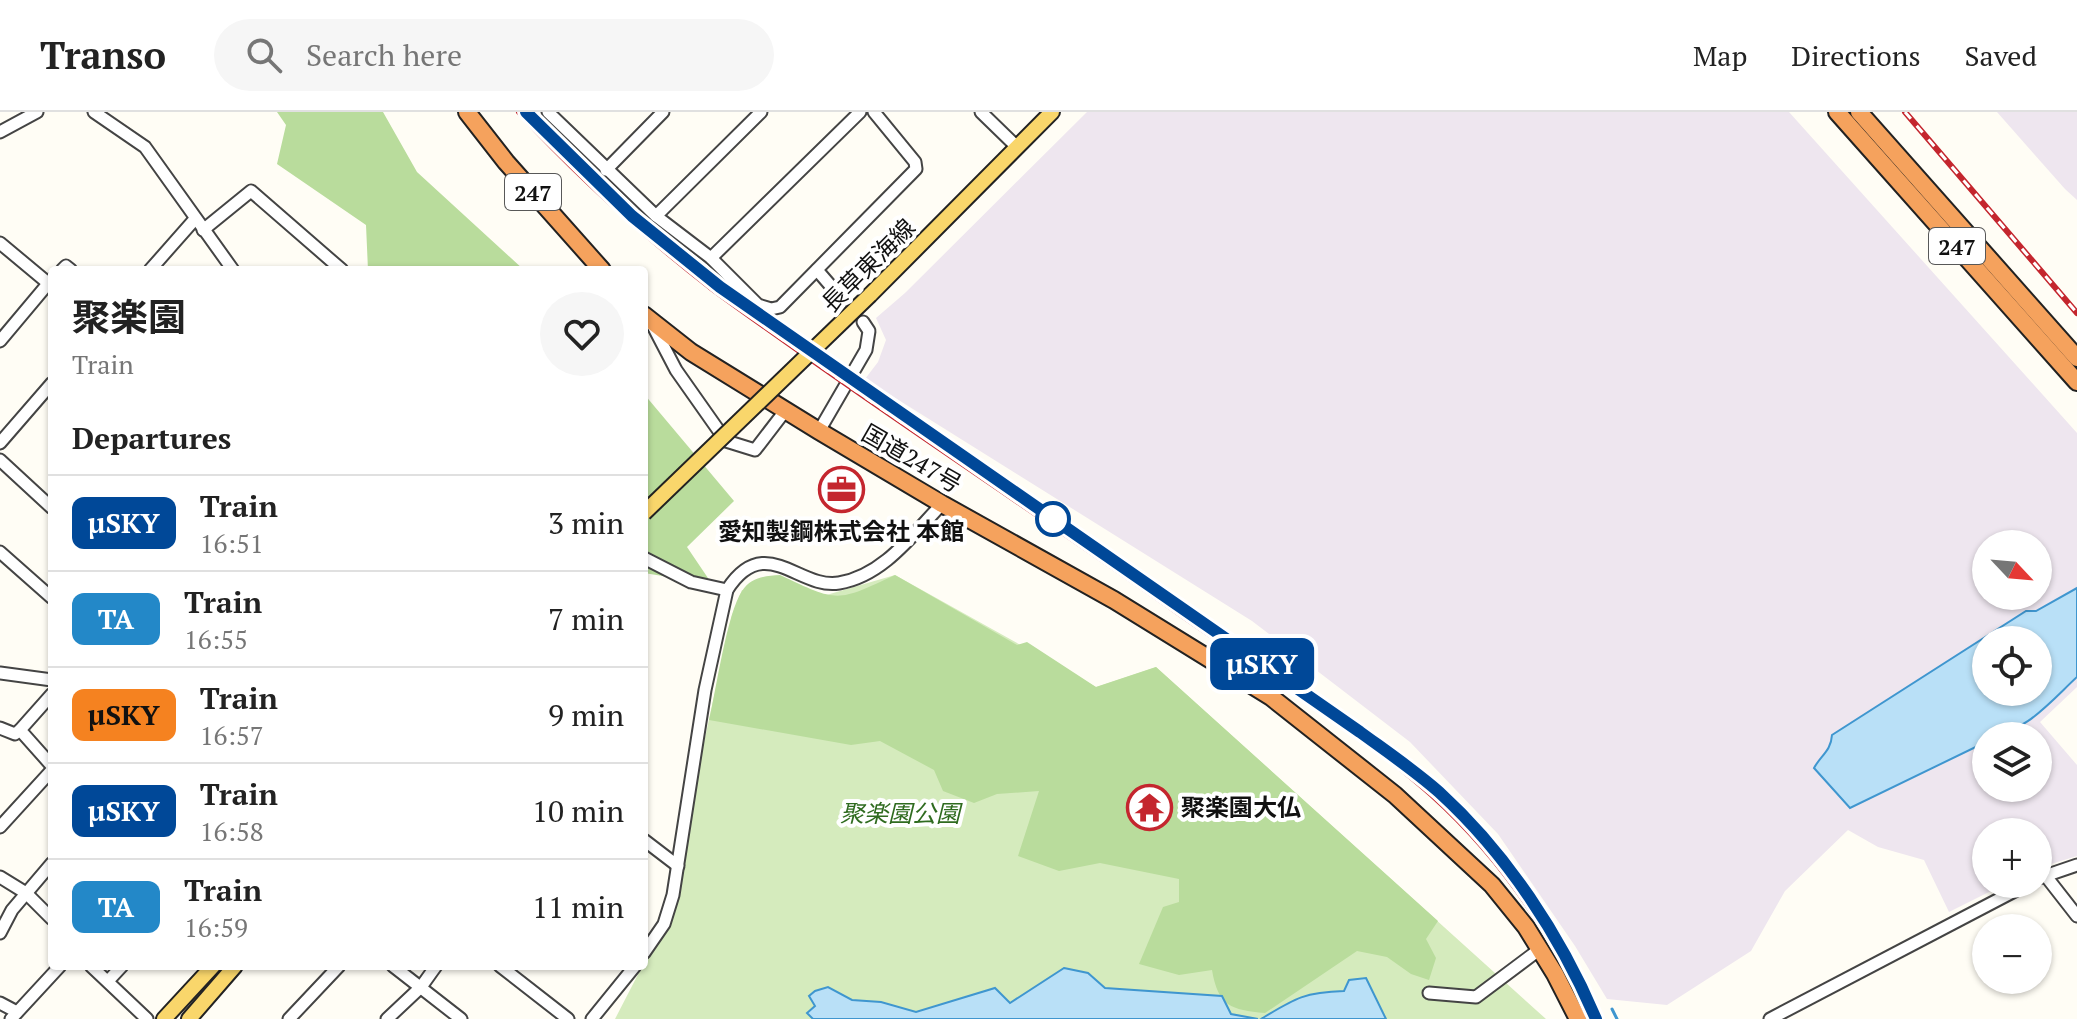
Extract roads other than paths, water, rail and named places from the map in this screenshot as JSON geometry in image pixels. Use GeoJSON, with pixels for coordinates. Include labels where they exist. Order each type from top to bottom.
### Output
{"type":"FeatureCollection","features":[{"type":"Feature","properties":{"kind":"highway","name":"247"},"geometry":{"type":"LineString","coordinates":[[467,112],[506,162],[598,266]]}},
{"type":"Feature","properties":{"kind":"highway","name":"247"},"geometry":{"type":"LineString","coordinates":[[1837,112],[2077,382]]}},
{"type":"Feature","properties":{"kind":"highway","name":"247"},"geometry":{"type":"LineString","coordinates":[[1859,112],[2077,355]]}},
{"type":"Feature","properties":{"kind":"highway","name":"国道247号"},"geometry":{"type":"LineString","coordinates":[[648,319],[691,352],[785,411],[942,504],[1114,600],[1271,697],[1395,795],[1481,875],[1526,927],[1578,1019]]}},
{"type":"Feature","properties":{"kind":"highway","name":"247"},"geometry":{"type":"LineString","coordinates":[[2029,327],[2077,390]]}},
{"type":"Feature","properties":{"kind":"main road","name":"長草東海線"},"geometry":{"type":"LineString","coordinates":[[648,509],[870,295],[1052,112]]}},
{"type":"Feature","properties":{"kind":"main road"},"geometry":{"type":"LineString","coordinates":[[164,1019],[209,970]]}},
{"type":"Feature","properties":{"kind":"main road"},"geometry":{"type":"LineString","coordinates":[[189,1019],[232,970]]}},
{"type":"Feature","properties":{"kind":"street"},"geometry":{"type":"LineString","coordinates":[[0,132],[37,112]]}},
{"type":"Feature","properties":{"kind":"street"},"geometry":{"type":"LineString","coordinates":[[94,112],[145,147],[230,266]]}},
{"type":"Feature","properties":{"kind":"street"},"geometry":{"type":"LineString","coordinates":[[606,170],[663,112]]}},
{"type":"Feature","properties":{"kind":"street"},"geometry":{"type":"LineString","coordinates":[[656,216],[761,112]]}},
{"type":"Feature","properties":{"kind":"street"},"geometry":{"type":"LineString","coordinates":[[711,258],[860,112]]}},
{"type":"Feature","properties":{"kind":"street"},"geometry":{"type":"LineString","coordinates":[[553,114],[606,170],[656,216],[711,258],[758,305],[771,309],[780,307],[916,169],[915,162],[874,112]]}},
{"type":"Feature","properties":{"kind":"street"},"geometry":{"type":"LineString","coordinates":[[981,112],[1017,147]]}},
{"type":"Feature","properties":{"kind":"street"},"geometry":{"type":"LineString","coordinates":[[203,230],[251,191],[337,266]]}},
{"type":"Feature","properties":{"kind":"street"},"geometry":{"type":"LineString","coordinates":[[154,266],[195,219]]}},
{"type":"Feature","properties":{"kind":"street"},"geometry":{"type":"LineString","coordinates":[[2,247],[48,280]]}},
{"type":"Feature","properties":{"kind":"street"},"geometry":{"type":"LineString","coordinates":[[817,270],[842,299]]}},
{"type":"Feature","properties":{"kind":"street"},"geometry":{"type":"LineString","coordinates":[[0,341],[48,283]]}},
{"type":"Feature","properties":{"kind":"street"},"geometry":{"type":"LineString","coordinates":[[648,320],[676,370],[726,441],[755,450],[785,411]]}},
{"type":"Feature","properties":{"kind":"street"},"geometry":{"type":"LineString","coordinates":[[819,431],[866,350],[869,331],[863,322]]}},
{"type":"Feature","properties":{"kind":"street"},"geometry":{"type":"LineString","coordinates":[[0,443],[48,388]]}},
{"type":"Feature","properties":{"kind":"street"},"geometry":{"type":"LineString","coordinates":[[0,460],[48,499]]}},
{"type":"Feature","properties":{"kind":"street"},"geometry":{"type":"LineString","coordinates":[[648,947],[664,924],[678,866],[705,690],[727,590],[734,579],[746,569],[773,564],[821,582],[836,584],[850,580],[865,574],[899,549],[942,504]]}},
{"type":"Feature","properties":{"kind":"street"},"geometry":{"type":"LineString","coordinates":[[0,552],[48,594]]}},
{"type":"Feature","properties":{"kind":"street"},"geometry":{"type":"LineString","coordinates":[[648,560],[691,582],[727,590]]}},
{"type":"Feature","properties":{"kind":"street"},"geometry":{"type":"LineString","coordinates":[[0,673],[48,679]]}},
{"type":"Feature","properties":{"kind":"street"},"geometry":{"type":"LineString","coordinates":[[0,728],[15,734],[48,698]]}},
{"type":"Feature","properties":{"kind":"street"},"geometry":{"type":"LineString","coordinates":[[20,730],[48,763]]}},
{"type":"Feature","properties":{"kind":"street"},"geometry":{"type":"LineString","coordinates":[[0,827],[48,773]]}},
{"type":"Feature","properties":{"kind":"street"},"geometry":{"type":"LineString","coordinates":[[648,843],[678,866]]}},
{"type":"Feature","properties":{"kind":"street"},"geometry":{"type":"LineString","coordinates":[[2052,873],[2077,865]]}},
{"type":"Feature","properties":{"kind":"street"},"geometry":{"type":"LineString","coordinates":[[0,933],[12,910],[48,868]]}},
{"type":"Feature","properties":{"kind":"street"},"geometry":{"type":"LineString","coordinates":[[0,877],[26,893],[48,915]]}},
{"type":"Feature","properties":{"kind":"street"},"geometry":{"type":"LineString","coordinates":[[2052,889],[2077,916]]}},
{"type":"Feature","properties":{"kind":"street"},"geometry":{"type":"LineString","coordinates":[[1770,1019],[2001,898]]}},
{"type":"Feature","properties":{"kind":"street"},"geometry":{"type":"LineString","coordinates":[[1429,993],[1476,997],[1540,949]]}},
{"type":"Feature","properties":{"kind":"street"},"geometry":{"type":"LineString","coordinates":[[0,1003],[14,1015],[56,970]]}},
{"type":"Feature","properties":{"kind":"street"},"geometry":{"type":"LineString","coordinates":[[96,970],[147,1019]]}},
{"type":"Feature","properties":{"kind":"street"},"geometry":{"type":"LineString","coordinates":[[108,981],[118,970]]}},
{"type":"Feature","properties":{"kind":"street"},"geometry":{"type":"LineString","coordinates":[[289,1019],[335,970]]}},
{"type":"Feature","properties":{"kind":"street"},"geometry":{"type":"LineString","coordinates":[[398,970],[461,1019]]}},
{"type":"Feature","properties":{"kind":"street"},"geometry":{"type":"LineString","coordinates":[[387,1019],[421,987],[433,970]]}},
{"type":"Feature","properties":{"kind":"street"},"geometry":{"type":"LineString","coordinates":[[505,970],[568,1019]]}},
{"type":"Feature","properties":{"kind":"street"},"geometry":{"type":"LineString","coordinates":[[592,1019],[632,970]]}},
{"type":"Feature","properties":{"kind":"water"},"geometry":{"type":"Polygon","coordinates":[[[2077,588],[2077,677],[2052,701],[2052,626],[2003,626],[2026,611],[2052,610],[2052,602],[2077,588]]]}},
{"type":"Feature","properties":{"kind":"water"},"geometry":{"type":"Polygon","coordinates":[[[1972,646],[1972,706],[2047,706],[2025,722],[1972,722],[1972,749],[1850,808],[1814,768],[1828,749],[1832,735],[1972,646]]]}},
{"type":"Feature","properties":{"kind":"water"},"geometry":{"type":"Polygon","coordinates":[[[1064,968],[1088,973],[1105,988],[1222,996],[1231,1014],[1258,1019],[813,1019],[807,1013],[815,1006],[809,996],[828,987],[852,1000],[881,1002],[916,1012],[995,988],[1010,1003],[1064,968]]]}},
{"type":"Feature","properties":{"kind":"water"},"geometry":{"type":"Polygon","coordinates":[[[1366,978],[1386,1019],[1261,1019],[1300,998],[1344,991],[1349,980],[1366,978]]]}},
{"type":"Feature","properties":{"kind":"waterway"},"geometry":{"type":"LineString","coordinates":[[1612,1009],[1617,1019]]}},
{"type":"Feature","properties":{"kind":"railway"},"geometry":{"type":"LineString","coordinates":[[519,112],[611,203],[710,287],[1338,722],[1431,794],[1480,844],[1523,898],[1560,957],[1591,1019]]}},
{"type":"Feature","properties":{"kind":"railway"},"geometry":{"type":"LineString","coordinates":[[1905,112],[2077,313]]}},
{"type":"Feature","properties":{"kind":"train","name":"μSKY"},"geometry":{"type":"LineString","coordinates":[[526,112],[594,182],[720,287],[1360,732],[1439,793],[1494,852],[1545,920],[1580,982],[1596,1019]]}},
{"type":"Feature","properties":{"kind":"place","name":"愛知製鋼株式会社 本館"},"geometry":{"type":"Point","coordinates":[841,489]}},
{"type":"Feature","properties":{"kind":"place","name":"聚楽園大仏"},"geometry":{"type":"Point","coordinates":[1150,807]}},
{"type":"Feature","properties":{"kind":"park label","name":"聚楽園公園"},"geometry":{"type":"Point","coordinates":[900,813]}}]}
